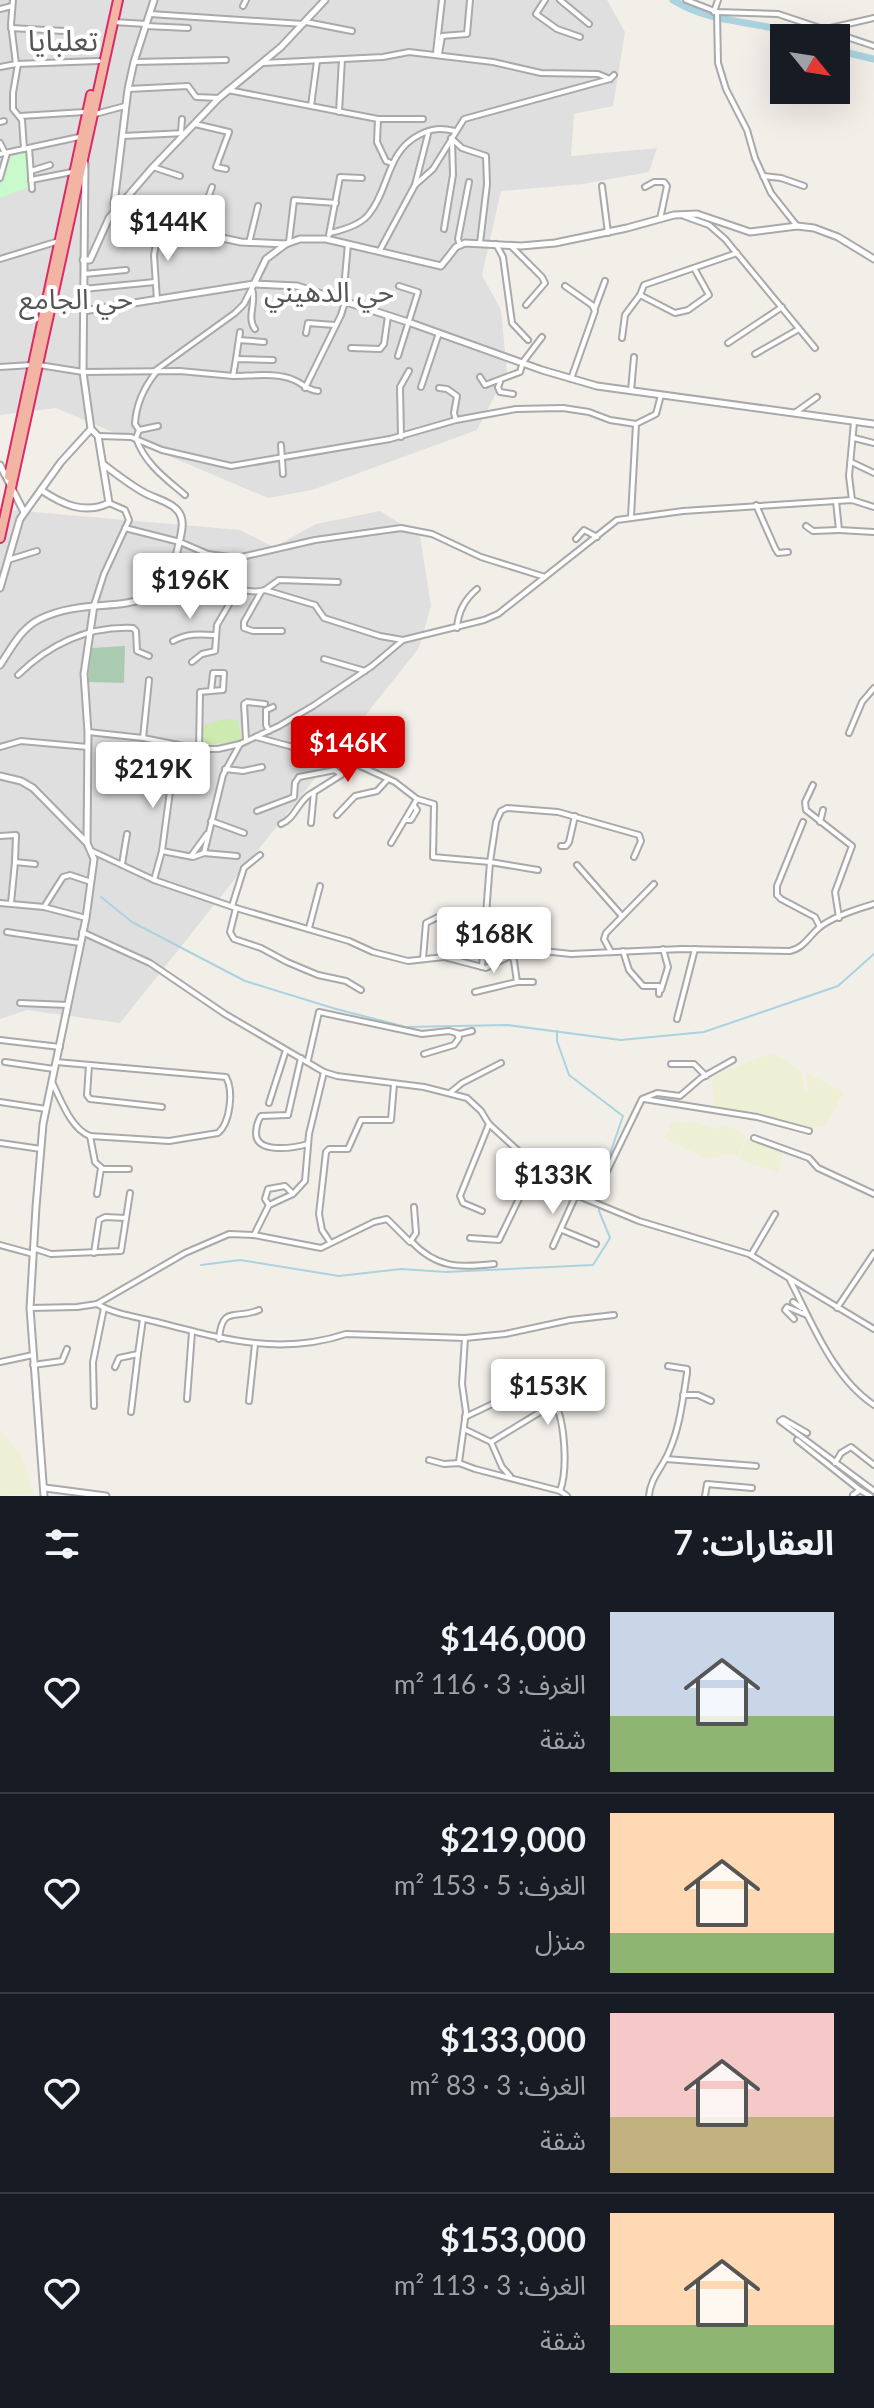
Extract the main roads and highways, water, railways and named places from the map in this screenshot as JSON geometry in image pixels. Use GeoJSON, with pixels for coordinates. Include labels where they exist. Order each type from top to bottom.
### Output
{"type":"FeatureCollection","features":[{"type":"Feature","properties":{"kind":"highway"},"geometry":{"type":"LineString","coordinates":[[36,365],[59,241],[77,189],[74,171],[113,21],[115,0]]}},
{"type":"Feature","properties":{"kind":"highway"},"geometry":{"type":"LineString","coordinates":[[0,538],[77,189],[99,61],[115,0]]}},
{"type":"Feature","properties":{"kind":"highway"},"geometry":{"type":"LineString","coordinates":[[0,518],[10,486]]}},
{"type":"Feature","properties":{"kind":"waterway"},"geometry":{"type":"LineString","coordinates":[[673,0],[705,14],[770,28]]}},
{"type":"Feature","properties":{"kind":"waterway"},"geometry":{"type":"LineString","coordinates":[[850,53],[874,59]]}},
{"type":"Feature","properties":{"kind":"waterway"},"geometry":{"type":"LineString","coordinates":[[101,897],[132,922],[245,981],[406,1027],[507,1025],[621,1040],[704,1032],[838,986],[874,954]]}},
{"type":"Feature","properties":{"kind":"waterway"},"geometry":{"type":"LineString","coordinates":[[557,1031],[557,1041],[569,1075],[623,1116],[601,1180]]}},
{"type":"Feature","properties":{"kind":"waterway"},"geometry":{"type":"LineString","coordinates":[[201,1265],[240,1260],[339,1276],[401,1269],[446,1272],[593,1265],[610,1238],[599,1211],[599,1190]]}},
{"type":"Feature","properties":{"kind":"district","name":"تعلبايا"},"geometry":{"type":"Point","coordinates":[63,39]}},
{"type":"Feature","properties":{"kind":"district","name":"حي الدهيني"},"geometry":{"type":"Point","coordinates":[329,291]}},
{"type":"Feature","properties":{"kind":"district","name":"حي الجامع"},"geometry":{"type":"Point","coordinates":[76,298]}}]}
